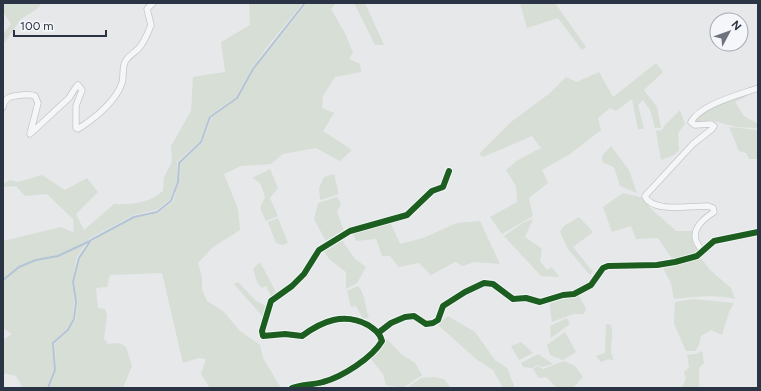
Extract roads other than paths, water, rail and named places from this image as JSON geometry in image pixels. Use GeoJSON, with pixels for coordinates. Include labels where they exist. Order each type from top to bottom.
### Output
{"type":"FeatureCollection","features":[{"type":"Feature","properties":{"kind":"street"},"geometry":{"type":"LineString","coordinates":[[3,107],[3,102],[15,94],[35,96],[38,103],[30,134],[69,98],[78,85],[82,90],[76,106],[76,128],[78,129],[83,126],[104,109],[119,90],[122,82],[125,62],[128,57],[139,49],[151,25],[146,13],[147,9],[153,3]]}},
{"type":"Feature","properties":{"kind":"street"},"geometry":{"type":"LineString","coordinates":[[703,251],[694,239],[694,234],[700,225],[714,212],[713,208],[708,206],[658,207],[649,203],[645,196],[693,144],[714,126],[711,124],[695,125],[691,122],[692,119],[710,106],[758,88]]}},
{"type":"Feature","properties":{"kind":"street"},"geometry":{"type":"LineString","coordinates":[[292,388],[326,381],[345,373],[382,341],[378,333],[361,322],[340,318],[313,327],[302,336],[286,334],[263,336],[262,331],[271,301],[292,286],[304,274],[319,250],[350,231],[407,215],[432,192],[443,187],[449,171]]}},
{"type":"Feature","properties":{"kind":"street"},"geometry":{"type":"LineString","coordinates":[[378,333],[391,323],[405,317],[414,316],[426,324],[432,323],[438,320],[443,306],[465,292],[484,283],[493,284],[514,299],[526,298],[540,302],[563,295],[574,294],[585,289],[603,268],[608,266],[666,264],[691,258],[703,251],[714,241],[758,232]]}},
{"type":"Feature","properties":{"kind":"waterway"},"geometry":{"type":"LineString","coordinates":[[48,388],[55,370],[53,343],[68,330],[74,319],[76,302],[73,282],[79,258],[91,240],[134,217],[157,212],[171,201],[178,182],[179,163],[201,142],[210,117],[237,98],[253,69],[305,3]]}},
{"type":"Feature","properties":{"kind":"waterway"},"geometry":{"type":"LineString","coordinates":[[3,280],[19,267],[36,260],[58,256],[90,241]]}}]}
